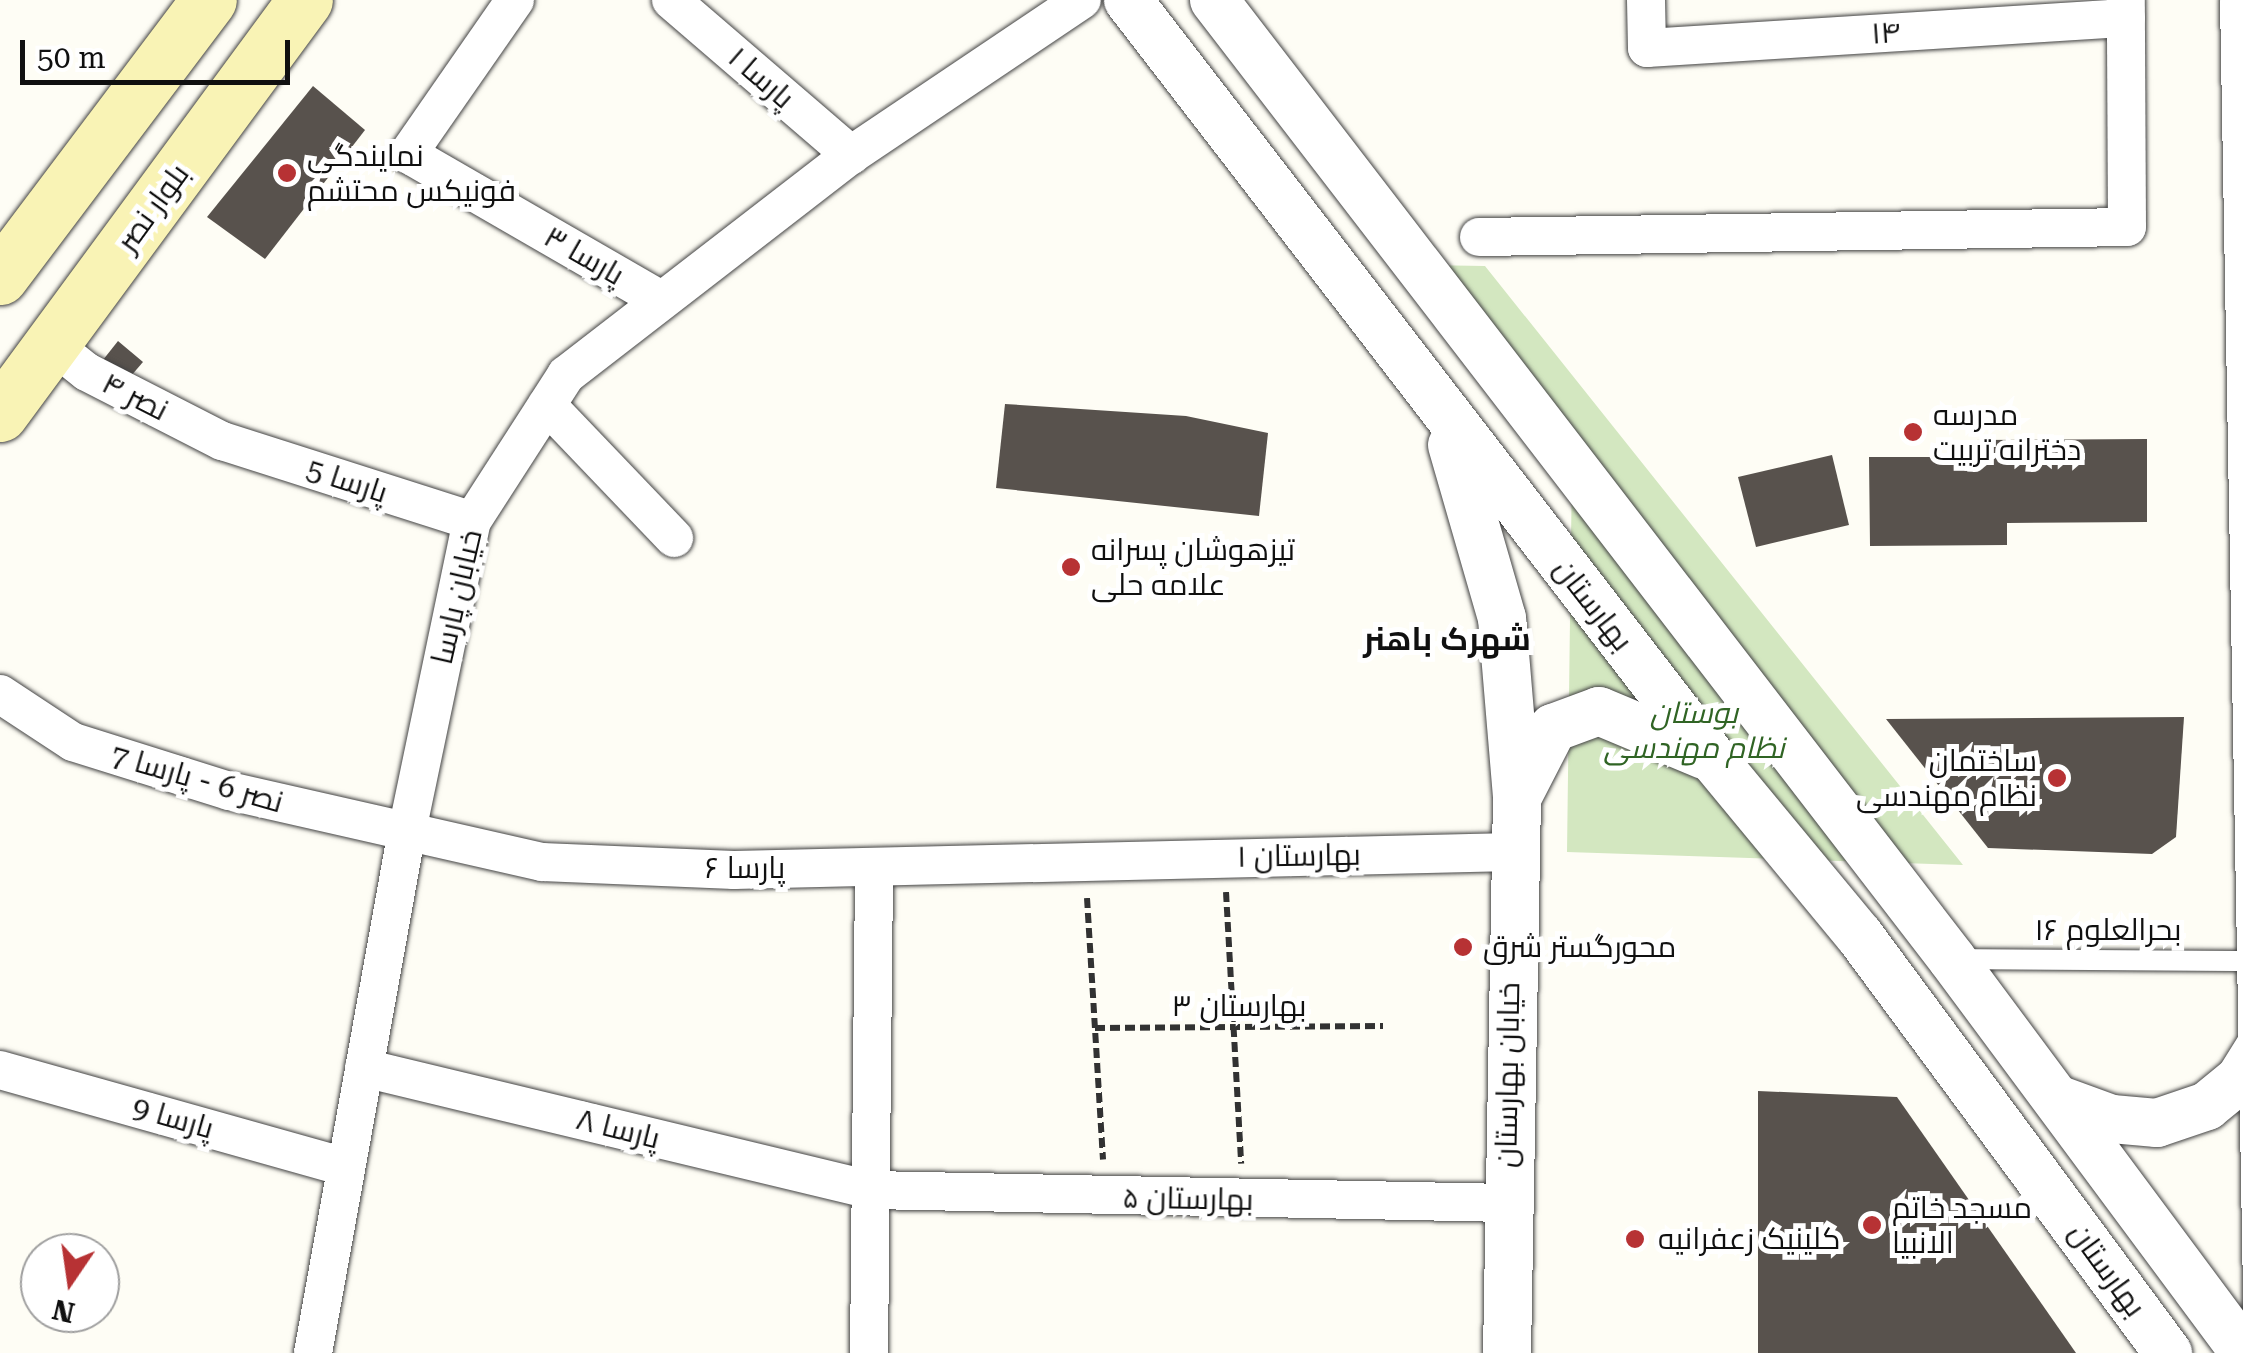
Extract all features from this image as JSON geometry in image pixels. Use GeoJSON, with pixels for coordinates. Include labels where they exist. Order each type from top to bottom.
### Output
{"type":"FeatureCollection","features":[{"type":"Feature","properties":{"kind":"main road"},"geometry":{"type":"LineString","coordinates":[[4,263],[209,0]]}},
{"type":"Feature","properties":{"kind":"main road","name":"بلوار نصر"},"geometry":{"type":"LineString","coordinates":[[0,414],[305,0]]}},
{"type":"Feature","properties":{"kind":"street","name":"پارسا ۳"},"geometry":{"type":"LineString","coordinates":[[516,0],[408,154],[657,298]]}},
{"type":"Feature","properties":{"kind":"street","name":"پارسا ۱"},"geometry":{"type":"LineString","coordinates":[[671,0],[851,156]]}},
{"type":"Feature","properties":{"kind":"street","name":"خیابان پارسا"},"geometry":{"type":"LineString","coordinates":[[313,1353],[406,836],[472,521],[566,375],[657,298],[851,156],[1082,0]]}},
{"type":"Feature","properties":{"kind":"street","name":"بهارستان"},"geometry":{"type":"LineString","coordinates":[[1128,0],[1714,760],[1859,934],[2168,1353]]}},
{"type":"Feature","properties":{"kind":"street","name":"بهارستان"},"geometry":{"type":"LineString","coordinates":[[1214,0],[1952,958],[2245,1353]]}},
{"type":"Feature","properties":{"kind":"street","name":"۱۴"},"geometry":{"type":"LineString","coordinates":[[1646,0],[1646,48],[2126,9]]}},
{"type":"Feature","properties":{"kind":"street"},"geometry":{"type":"LineString","coordinates":[[1478,236],[2127,227],[2126,9]]}},
{"type":"Feature","properties":{"kind":"street"},"geometry":{"type":"LineString","coordinates":[[2252,27],[2259,342],[2265,847],[2262,1042],[2268,1349]]}},
{"type":"Feature","properties":{"kind":"street","name":"نصر ۴"},"geometry":{"type":"LineString","coordinates":[[53,345],[87,372],[222,442]]}},
{"type":"Feature","properties":{"kind":"street"},"geometry":{"type":"LineString","coordinates":[[547,405],[674,538]]}},
{"type":"Feature","properties":{"kind":"street"},"geometry":{"type":"LineString","coordinates":[[1440,408],[1502,618],[1516,798]]}},
{"type":"Feature","properties":{"kind":"street","name":"پارسا 5"},"geometry":{"type":"LineString","coordinates":[[222,442],[472,521]]}},
{"type":"Feature","properties":{"kind":"street","name":"نصر 6 - پارسا 7"},"geometry":{"type":"LineString","coordinates":[[0,694],[73,742],[229,791],[406,836]]}},
{"type":"Feature","properties":{"kind":"street"},"geometry":{"type":"LineString","coordinates":[[1516,798],[1553,728],[1599,711],[1714,760]]}},
{"type":"Feature","properties":{"kind":"street","name":"خیابان بهارستان"},"geometry":{"type":"LineString","coordinates":[[1507,1353],[1506,1203],[1516,798]]}},
{"type":"Feature","properties":{"kind":"street","name":"پارسا ۶"},"geometry":{"type":"LineString","coordinates":[[406,836],[542,862],[734,870],[1086,863]]}},
{"type":"Feature","properties":{"kind":"street","name":"بهارستان ۱"},"geometry":{"type":"LineString","coordinates":[[1086,863],[1512,852]]}},
{"type":"Feature","properties":{"kind":"street"},"geometry":{"type":"LineString","coordinates":[[870,1353],[874,866]]}},
{"type":"Feature","properties":{"kind":"street"},"geometry":{"type":"LineString","coordinates":[[1859,934],[1883,941],[1899,933],[1906,918],[1900,891]]}},
{"type":"Feature","properties":{"kind":"street"},"geometry":{"type":"LineString","coordinates":[[2057,1099],[2112,1119],[2156,1124],[2208,1106],[2240,1079],[2262,1042]]}},
{"type":"Feature","properties":{"kind":"street","name":"۸ پارسا"},"geometry":{"type":"LineString","coordinates":[[364,1068],[871,1190]]}},
{"type":"Feature","properties":{"kind":"street","name":"پارسا 9"},"geometry":{"type":"LineString","coordinates":[[0,1070],[346,1167]]}},
{"type":"Feature","properties":{"kind":"street","name":"بهارستان ۵"},"geometry":{"type":"LineString","coordinates":[[871,1190],[1506,1203]]}},
{"type":"Feature","properties":{"kind":"lane","name":"بحرالعلوم ۱۶"},"geometry":{"type":"LineString","coordinates":[[1952,958],[2265,961]]}},
{"type":"Feature","properties":{"kind":"path"},"geometry":{"type":"LineString","coordinates":[[1224,858],[1243,1200]]}},
{"type":"Feature","properties":{"kind":"path"},"geometry":{"type":"LineString","coordinates":[[1086,863],[1105,1196]]}},
{"type":"Feature","properties":{"kind":"path","name":"بهارستان ۳"},"geometry":{"type":"LineString","coordinates":[[1095,1028],[1384,1026]]}},
{"type":"Feature","properties":{"kind":"green space","name":"بوستان نظام مهندسی"},"geometry":{"type":"Polygon","coordinates":[[[1423,265],[1485,266],[1963,865],[1567,852],[1572,464],[1423,265]]]}},
{"type":"Feature","properties":{"kind":"building","name":"نمایندگی فونیکس محتشم"},"geometry":{"type":"Polygon","coordinates":[[[313,86],[365,130],[265,259],[207,217],[313,86]]]}},
{"type":"Feature","properties":{"kind":"building"},"geometry":{"type":"Polygon","coordinates":[[[118,341],[143,362],[124,384],[99,365],[118,341]]]}},
{"type":"Feature","properties":{"kind":"building"},"geometry":{"type":"Polygon","coordinates":[[[1005,404],[1186,416],[1268,433],[1259,516],[996,488],[1005,404]]]}},
{"type":"Feature","properties":{"kind":"building"},"geometry":{"type":"Polygon","coordinates":[[[2147,439],[2147,522],[2007,523],[2007,545],[1870,546],[1869,457],[1970,457],[1970,440],[2147,439]]]}},
{"type":"Feature","properties":{"kind":"building"},"geometry":{"type":"Polygon","coordinates":[[[1832,455],[1849,525],[1756,547],[1738,477],[1832,455]]]}},
{"type":"Feature","properties":{"kind":"building","name":"ساختمان نظام مهندسی"},"geometry":{"type":"Polygon","coordinates":[[[2184,717],[2176,837],[2152,854],[1988,848],[1886,719],[2184,717]]]}},
{"type":"Feature","properties":{"kind":"building","name":"مسجد خاتم الانبیا"},"geometry":{"type":"Polygon","coordinates":[[[1758,1091],[1897,1097],[2076,1353],[1758,1353],[1758,1091]]]}},
{"type":"Feature","properties":{"kind":"place","name":"نمایندگی فونیکس محتشم"},"geometry":{"type":"Point","coordinates":[287,173]}},
{"type":"Feature","properties":{"kind":"place","name":"مدرسه دخترانه تربیت"},"geometry":{"type":"Point","coordinates":[1913,432]}},
{"type":"Feature","properties":{"kind":"place","name":"تیزهوشان پسرانه علامه حلی"},"geometry":{"type":"Point","coordinates":[1071,567]}},
{"type":"Feature","properties":{"kind":"place","name":"ساختمان نظام مهندسی"},"geometry":{"type":"Point","coordinates":[2057,778]}},
{"type":"Feature","properties":{"kind":"place","name":"محورگستر شرق"},"geometry":{"type":"Point","coordinates":[1463,947]}},
{"type":"Feature","properties":{"kind":"place","name":"مسجد خاتم الانبیا"},"geometry":{"type":"Point","coordinates":[1872,1225]}},
{"type":"Feature","properties":{"kind":"place","name":"کلینیک زعفرانیه"},"geometry":{"type":"Point","coordinates":[1635,1239]}},
{"type":"Feature","properties":{"kind":"district","name":"شهرک باهنر"},"geometry":{"type":"Point","coordinates":[1447,639]}}]}
